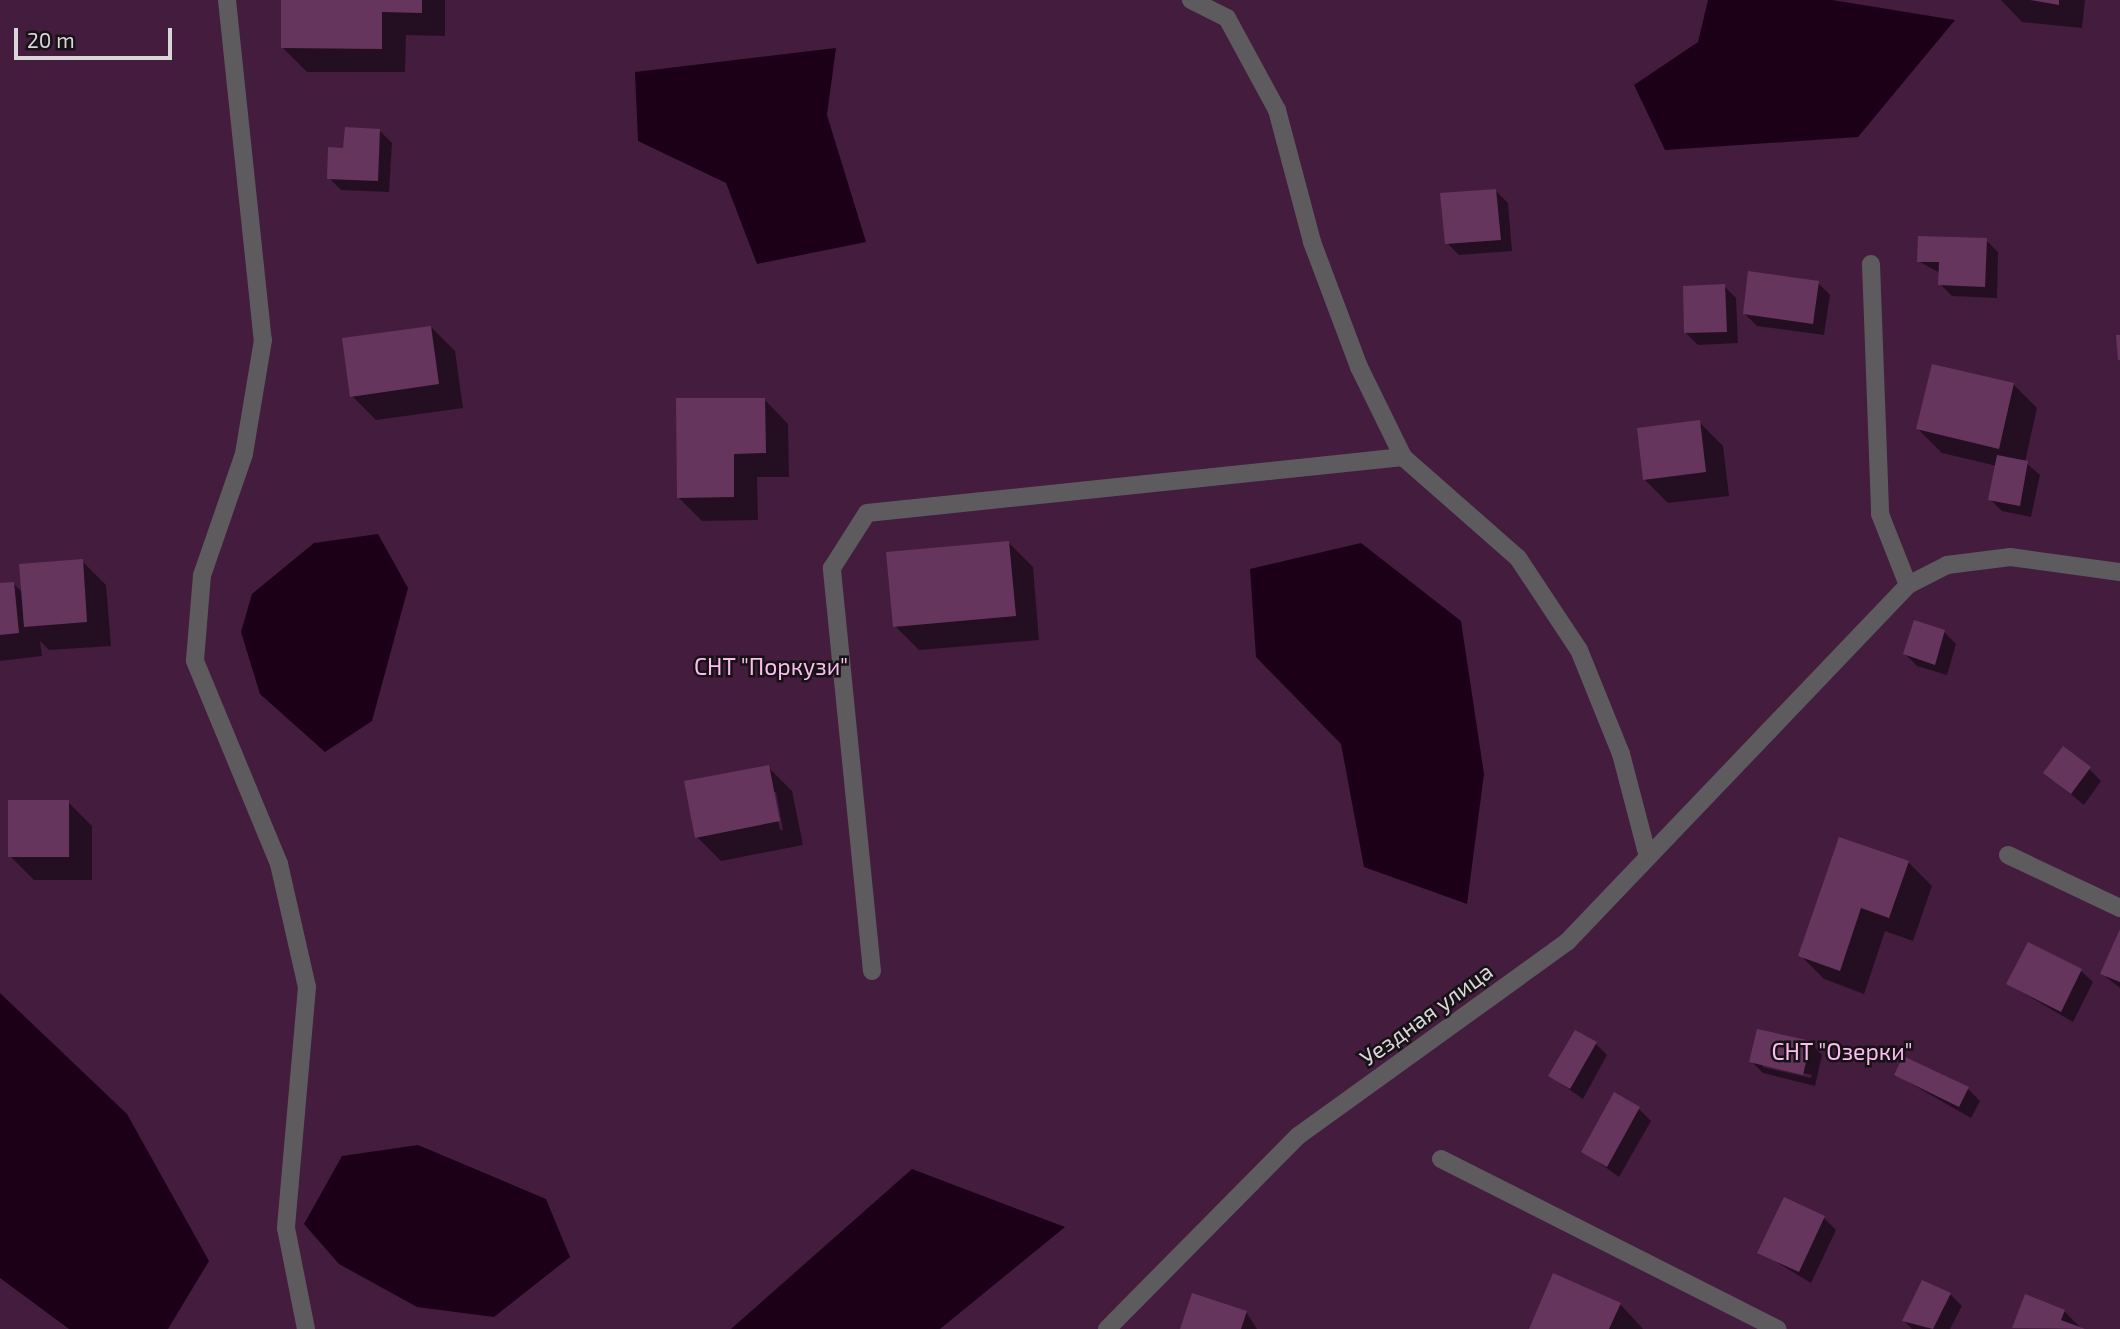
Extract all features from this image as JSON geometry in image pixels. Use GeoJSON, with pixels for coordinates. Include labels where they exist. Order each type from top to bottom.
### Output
{"type":"FeatureCollection","features":[{"type":"Feature","properties":{"kind":"street"},"geometry":{"type":"LineString","coordinates":[[227,0],[263,340],[244,454],[202,575],[195,661],[279,864],[307,987],[286,1228],[306,1329]]}},
{"type":"Feature","properties":{"kind":"street"},"geometry":{"type":"LineString","coordinates":[[1191,0],[1227,18],[1277,110],[1312,242],[1359,366],[1404,457],[1518,558],[1579,650],[1621,754],[1647,853]]}},
{"type":"Feature","properties":{"kind":"street"},"geometry":{"type":"LineString","coordinates":[[1871,264],[1880,514],[1908,585]]}},
{"type":"Feature","properties":{"kind":"street"},"geometry":{"type":"LineString","coordinates":[[873,971],[832,568],[867,513],[1404,457]]}},
{"type":"Feature","properties":{"kind":"street","name":"Уездная улица"},"geometry":{"type":"LineString","coordinates":[[1107,1329],[1298,1136],[1567,942],[1647,853],[1769,733],[1908,585],[1947,565],[2010,557],[2120,572]]}},
{"type":"Feature","properties":{"kind":"street"},"geometry":{"type":"LineString","coordinates":[[2008,855],[2120,908]]}},
{"type":"Feature","properties":{"kind":"street"},"geometry":{"type":"LineString","coordinates":[[1441,1159],[1778,1329]]}},
{"type":"Feature","properties":{"kind":"green space","name":"СНТ \"Поркузи\""},"geometry":{"type":"Polygon","coordinates":[[[0,0],[2120,0],[2120,1329],[0,1329],[0,0]]]}},
{"type":"Feature","properties":{"kind":"shaded area"},"geometry":{"type":"Polygon","coordinates":[[[1708,0],[1832,0],[1955,20],[1858,137],[1665,150],[1634,85],[1698,42],[1708,0]]]}},
{"type":"Feature","properties":{"kind":"shaded area"},"geometry":{"type":"Polygon","coordinates":[[[836,48],[827,115],[866,242],[757,264],[726,183],[638,141],[635,72],[836,48]]]}},
{"type":"Feature","properties":{"kind":"shaded area"},"geometry":{"type":"Polygon","coordinates":[[[378,534],[408,588],[372,721],[325,752],[260,694],[241,632],[252,594],[314,543],[378,534]]]}},
{"type":"Feature","properties":{"kind":"shaded area"},"geometry":{"type":"Polygon","coordinates":[[[1361,543],[1461,621],[1484,774],[1467,904],[1364,867],[1341,744],[1256,657],[1250,569],[1361,543]]]}},
{"type":"Feature","properties":{"kind":"shaded area"},"geometry":{"type":"Polygon","coordinates":[[[0,993],[127,1114],[209,1261],[168,1329],[69,1329],[0,1278],[0,993]]]}},
{"type":"Feature","properties":{"kind":"shaded area"},"geometry":{"type":"Polygon","coordinates":[[[418,1145],[546,1199],[570,1257],[494,1317],[417,1307],[339,1264],[304,1224],[342,1156],[418,1145]]]}},
{"type":"Feature","properties":{"kind":"shaded area"},"geometry":{"type":"Polygon","coordinates":[[[912,1169],[1065,1227],[940,1329],[731,1329],[912,1169]]]}},
{"type":"Feature","properties":{"kind":"building"},"geometry":{"type":"Polygon","coordinates":[[[281,0],[422,0],[422,13],[382,12],[382,49],[281,48],[281,0]]]}},
{"type":"Feature","properties":{"kind":"building"},"geometry":{"type":"Polygon","coordinates":[[[2030,0],[2059,0],[2059,5],[2030,0]]]}},
{"type":"Feature","properties":{"kind":"building"},"geometry":{"type":"Polygon","coordinates":[[[345,127],[380,129],[378,181],[327,179],[328,147],[343,148],[345,127]]]}},
{"type":"Feature","properties":{"kind":"building"},"geometry":{"type":"Polygon","coordinates":[[[1496,189],[1501,240],[1445,244],[1440,193],[1496,189]]]}},
{"type":"Feature","properties":{"kind":"building"},"geometry":{"type":"Polygon","coordinates":[[[1918,236],[1987,238],[1985,287],[1938,285],[1939,262],[1917,262],[1918,236]]]}},
{"type":"Feature","properties":{"kind":"building"},"geometry":{"type":"Polygon","coordinates":[[[1748,271],[1819,281],[1813,324],[1743,314],[1748,271]]]}},
{"type":"Feature","properties":{"kind":"building"},"geometry":{"type":"Polygon","coordinates":[[[1725,284],[1727,332],[1684,333],[1683,286],[1725,284]]]}},
{"type":"Feature","properties":{"kind":"building"},"geometry":{"type":"Polygon","coordinates":[[[431,326],[439,384],[350,397],[342,338],[431,326]]]}},
{"type":"Feature","properties":{"kind":"building"},"geometry":{"type":"Polygon","coordinates":[[[2116,335],[2120,335],[2120,360],[2118,360],[2116,335]]]}},
{"type":"Feature","properties":{"kind":"building"},"geometry":{"type":"Polygon","coordinates":[[[1932,364],[2014,383],[1999,449],[1916,429],[1932,364]]]}},
{"type":"Feature","properties":{"kind":"building"},"geometry":{"type":"Polygon","coordinates":[[[676,398],[765,398],[766,453],[734,454],[734,497],[677,498],[676,398]]]}},
{"type":"Feature","properties":{"kind":"building"},"geometry":{"type":"Polygon","coordinates":[[[1700,420],[1706,472],[1643,480],[1637,428],[1700,420]]]}},
{"type":"Feature","properties":{"kind":"building"},"geometry":{"type":"Polygon","coordinates":[[[1997,455],[2028,461],[2020,506],[1988,500],[1997,455]]]}},
{"type":"Feature","properties":{"kind":"building"},"geometry":{"type":"Polygon","coordinates":[[[1009,541],[1016,616],[893,627],[886,552],[1009,541]]]}},
{"type":"Feature","properties":{"kind":"building"},"geometry":{"type":"Polygon","coordinates":[[[83,559],[87,622],[24,627],[19,564],[83,559]]]}},
{"type":"Feature","properties":{"kind":"building"},"geometry":{"type":"Polygon","coordinates":[[[14,582],[19,633],[0,635],[0,583],[14,582]]]}},
{"type":"Feature","properties":{"kind":"building"},"geometry":{"type":"Polygon","coordinates":[[[1914,620],[1945,630],[1935,665],[1903,654],[1914,620]]]}},
{"type":"Feature","properties":{"kind":"building"},"geometry":{"type":"Polygon","coordinates":[[[2063,746],[2091,767],[2071,794],[2043,773],[2063,746]]]}},
{"type":"Feature","properties":{"kind":"building"},"geometry":{"type":"Polygon","coordinates":[[[769,765],[780,821],[695,838],[684,781],[769,765]]]}},
{"type":"Feature","properties":{"kind":"building"},"geometry":{"type":"Polygon","coordinates":[[[8,800],[69,800],[69,857],[8,857],[8,800]]]}},
{"type":"Feature","properties":{"kind":"building"},"geometry":{"type":"Polygon","coordinates":[[[1839,837],[1909,861],[1889,918],[1861,908],[1840,971],[1798,956],[1839,837]]]}},
{"type":"Feature","properties":{"kind":"building"},"geometry":{"type":"Polygon","coordinates":[[[2120,929],[2120,982],[2100,974],[2120,929]]]}},
{"type":"Feature","properties":{"kind":"building"},"geometry":{"type":"Polygon","coordinates":[[[2028,942],[2082,969],[2061,1012],[2006,984],[2028,942]]]}},
{"type":"Feature","properties":{"kind":"building"},"geometry":{"type":"Polygon","coordinates":[[[1757,1029],[1811,1041],[1803,1075],[1749,1062],[1757,1029]]]}},
{"type":"Feature","properties":{"kind":"building"},"geometry":{"type":"Polygon","coordinates":[[[1575,1030],[1597,1042],[1570,1089],[1548,1076],[1575,1030]]]}},
{"type":"Feature","properties":{"kind":"building"},"geometry":{"type":"Polygon","coordinates":[[[1903,1056],[1969,1087],[1959,1107],[1894,1075],[1903,1056]]]}},
{"type":"Feature","properties":{"kind":"building"},"geometry":{"type":"Polygon","coordinates":[[[1614,1092],[1640,1107],[1607,1167],[1581,1152],[1614,1092]]]}},
{"type":"Feature","properties":{"kind":"building"},"geometry":{"type":"Polygon","coordinates":[[[1784,1197],[1825,1216],[1799,1272],[1757,1253],[1784,1197]]]}},
{"type":"Feature","properties":{"kind":"building"},"geometry":{"type":"Polygon","coordinates":[[[1553,1273],[1621,1303],[1609,1329],[1529,1329],[1553,1273]]]}},
{"type":"Feature","properties":{"kind":"building"},"geometry":{"type":"Polygon","coordinates":[[[1922,1280],[1951,1293],[1933,1329],[1902,1321],[1922,1280]]]}},
{"type":"Feature","properties":{"kind":"building"},"geometry":{"type":"Polygon","coordinates":[[[1192,1293],[1247,1311],[1241,1329],[1180,1329],[1192,1293]]]}},
{"type":"Feature","properties":{"kind":"building"},"geometry":{"type":"Polygon","coordinates":[[[2025,1294],[2065,1310],[2061,1320],[2085,1329],[2012,1328],[2025,1294]]]}},
{"type":"Feature","properties":{"kind":"park label","name":"СНТ \"Озерки\""},"geometry":{"type":"Point","coordinates":[1842,1051]}}]}
